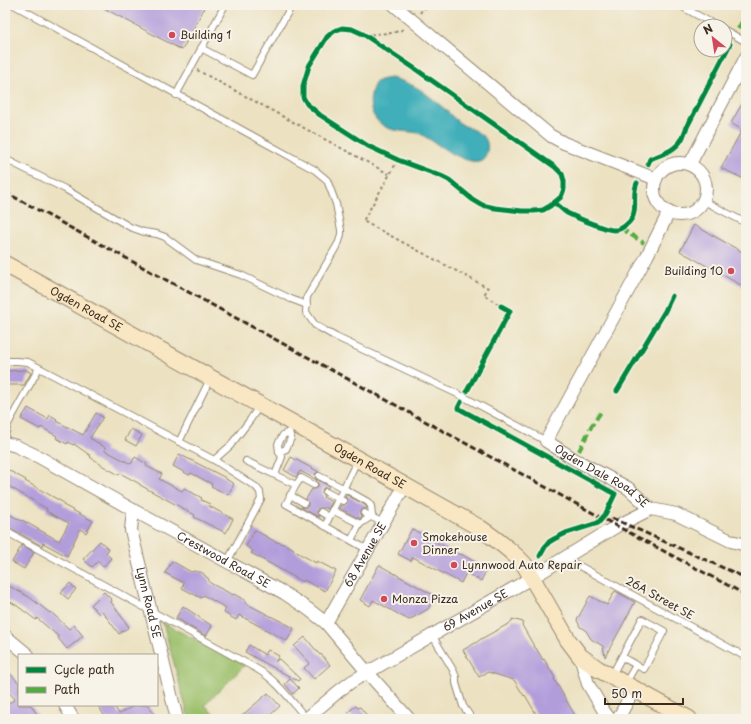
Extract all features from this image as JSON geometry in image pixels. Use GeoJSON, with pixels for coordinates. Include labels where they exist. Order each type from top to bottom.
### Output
{"type":"FeatureCollection","features":[{"type":"Feature","properties":{"kind":"street"},"geometry":{"type":"LineString","coordinates":[[394,5],[551,136],[564,143],[656,179]]}},
{"type":"Feature","properties":{"kind":"street"},"geometry":{"type":"LineString","coordinates":[[690,164],[746,57]]}},
{"type":"Feature","properties":{"kind":"street"},"geometry":{"type":"LineString","coordinates":[[676,163],[690,164],[699,170],[704,177],[706,193],[704,201],[691,213],[682,215],[673,214],[665,210],[658,203],[654,186],[656,179],[662,170],[668,166],[676,163]]}},
{"type":"Feature","properties":{"kind":"street"},"geometry":{"type":"LineString","coordinates":[[546,441],[647,256],[669,212]]}},
{"type":"Feature","properties":{"kind":"street","name":"Ogden Road SE"},"geometry":{"type":"LineString","coordinates":[[5,264],[260,404],[291,428],[358,459],[492,536],[515,554],[524,564],[557,622],[580,656],[598,669],[689,719]]}},
{"type":"Feature","properties":{"kind":"street","name":"Ogden Dale Road SE"},"geometry":{"type":"LineString","coordinates":[[546,441],[574,459],[628,488],[651,509],[676,514],[731,541],[746,545]]}},
{"type":"Feature","properties":{"kind":"street","name":"Crestwood Road SE"},"geometry":{"type":"LineString","coordinates":[[5,443],[16,446],[39,457],[284,593],[308,609],[326,623],[409,719]]}},
{"type":"Feature","properties":{"kind":"street","name":"68 Avenue SE"},"geometry":{"type":"LineString","coordinates":[[326,623],[405,485]]}},
{"type":"Feature","properties":{"kind":"street","name":"69 Avenue SE"},"geometry":{"type":"LineString","coordinates":[[306,719],[339,691],[367,672],[565,558],[617,526],[651,509]]}},
{"type":"Feature","properties":{"kind":"street","name":"Lynn Road SE"},"geometry":{"type":"LineString","coordinates":[[133,510],[132,530],[177,719]]}},
{"type":"Feature","properties":{"kind":"street"},"geometry":{"type":"LineString","coordinates":[[5,636],[27,654]]}},
{"type":"Feature","properties":{"kind":"street"},"geometry":{"type":"LineString","coordinates":[[580,656],[588,684],[610,719]]}},
{"type":"Feature","properties":{"kind":"street"},"geometry":{"type":"LineString","coordinates":[[618,719],[624,683]]}},
{"type":"Feature","properties":{"kind":"street"},"geometry":{"type":"LineString","coordinates":[[66,706],[73,719]]}},
{"type":"Feature","properties":{"kind":"lane"},"geometry":{"type":"LineString","coordinates":[[14,5],[315,170],[327,180],[336,204],[341,234],[339,242],[307,297],[306,312],[315,325],[336,337],[464,396],[546,441]]}},
{"type":"Feature","properties":{"kind":"lane"},"geometry":{"type":"LineString","coordinates":[[176,95],[225,5]]}},
{"type":"Feature","properties":{"kind":"lane"},"geometry":{"type":"LineString","coordinates":[[201,48],[252,75],[292,5]]}},
{"type":"Feature","properties":{"kind":"lane"},"geometry":{"type":"LineString","coordinates":[[679,5],[703,18]]}},
{"type":"Feature","properties":{"kind":"lane"},"geometry":{"type":"LineString","coordinates":[[733,35],[746,42]]}},
{"type":"Feature","properties":{"kind":"lane"},"geometry":{"type":"LineString","coordinates":[[5,159],[65,189],[130,228],[165,237],[196,260],[241,275],[291,299],[307,304]]}},
{"type":"Feature","properties":{"kind":"lane"},"geometry":{"type":"LineString","coordinates":[[704,201],[746,223]]}},
{"type":"Feature","properties":{"kind":"lane"},"geometry":{"type":"LineString","coordinates":[[5,361],[28,362],[214,460],[256,487],[260,492],[261,499],[227,562]]}},
{"type":"Feature","properties":{"kind":"lane"},"geometry":{"type":"LineString","coordinates":[[5,436],[8,424],[39,368]]}},
{"type":"Feature","properties":{"kind":"lane"},"geometry":{"type":"LineString","coordinates":[[179,442],[211,377]]}},
{"type":"Feature","properties":{"kind":"lane"},"geometry":{"type":"LineString","coordinates":[[214,460],[230,446],[260,404]]}},
{"type":"Feature","properties":{"kind":"lane"},"geometry":{"type":"LineString","coordinates":[[275,475],[280,454],[278,444],[283,435],[291,428]]}},
{"type":"Feature","properties":{"kind":"lane"},"geometry":{"type":"LineString","coordinates":[[280,454],[286,449],[291,438],[291,428]]}},
{"type":"Feature","properties":{"kind":"lane"},"geometry":{"type":"LineString","coordinates":[[280,454],[289,461]]}},
{"type":"Feature","properties":{"kind":"lane"},"geometry":{"type":"LineString","coordinates":[[325,526],[332,510],[340,500],[343,488],[358,459]]}},
{"type":"Feature","properties":{"kind":"lane"},"geometry":{"type":"LineString","coordinates":[[246,461],[296,485]]}},
{"type":"Feature","properties":{"kind":"lane"},"geometry":{"type":"LineString","coordinates":[[319,476],[368,502],[372,516]]}},
{"type":"Feature","properties":{"kind":"lane"},"geometry":{"type":"LineString","coordinates":[[314,486],[300,478],[286,504],[368,550]]}},
{"type":"Feature","properties":{"kind":"lane"},"geometry":{"type":"LineString","coordinates":[[326,492],[340,500]]}},
{"type":"Feature","properties":{"kind":"lane"},"geometry":{"type":"LineString","coordinates":[[290,495],[304,503]]}},
{"type":"Feature","properties":{"kind":"lane"},"geometry":{"type":"LineString","coordinates":[[332,510],[360,524]]}},
{"type":"Feature","properties":{"kind":"lane"},"geometry":{"type":"LineString","coordinates":[[321,512],[329,517]]}},
{"type":"Feature","properties":{"kind":"lane"},"geometry":{"type":"LineString","coordinates":[[364,513],[383,522]]}},
{"type":"Feature","properties":{"kind":"lane"},"geometry":{"type":"LineString","coordinates":[[351,540],[360,524],[372,516]]}},
{"type":"Feature","properties":{"kind":"lane"},"geometry":{"type":"LineString","coordinates":[[5,531],[258,668],[278,685],[306,719]]}},
{"type":"Feature","properties":{"kind":"lane","name":"26A Street SE"},"geometry":{"type":"LineString","coordinates":[[565,558],[746,657]]}},
{"type":"Feature","properties":{"kind":"lane"},"geometry":{"type":"LineString","coordinates":[[622,657],[644,669],[664,631],[642,619],[622,657],[624,683]]}},
{"type":"Feature","properties":{"kind":"lane"},"geometry":{"type":"LineString","coordinates":[[432,635],[453,670],[463,706],[472,719]]}},
{"type":"Feature","properties":{"kind":"lane"},"geometry":{"type":"LineString","coordinates":[[624,683],[636,665]]}},
{"type":"Feature","properties":{"kind":"path"},"geometry":{"type":"LineString","coordinates":[[418,16],[422,10],[430,5]]}},
{"type":"Feature","properties":{"kind":"path"},"geometry":{"type":"LineString","coordinates":[[365,36],[392,33],[407,28]]}},
{"type":"Feature","properties":{"kind":"path"},"geometry":{"type":"LineString","coordinates":[[191,66],[389,174]]}},
{"type":"Feature","properties":{"kind":"path"},"geometry":{"type":"LineString","coordinates":[[398,160],[364,221],[488,288],[484,296],[501,306]]}},
{"type":"Feature","properties":{"kind":"green space"},"geometry":{"type":"Polygon","coordinates":[[[163,623],[245,665],[205,705],[218,719],[189,719],[163,623]]]}},
{"type":"Feature","properties":{"kind":"water"},"geometry":{"type":"Polygon","coordinates":[[[390,78],[407,83],[421,90],[463,125],[481,135],[486,140],[488,147],[482,160],[468,160],[459,157],[419,133],[391,129],[378,122],[372,113],[371,108],[370,102],[372,91],[377,82],[390,78]]]}},
{"type":"Feature","properties":{"kind":"building","name":"Building 1"},"geometry":{"type":"Polygon","coordinates":[[[98,5],[206,5],[182,50],[98,5]]]}},
{"type":"Feature","properties":{"kind":"building"},"geometry":{"type":"Polygon","coordinates":[[[746,97],[746,180],[721,168],[742,130],[731,123],[746,97]]]}},
{"type":"Feature","properties":{"kind":"building","name":"Building 10"},"geometry":{"type":"Polygon","coordinates":[[[694,225],[746,254],[746,288],[680,251],[694,225]]]}},
{"type":"Feature","properties":{"kind":"building"},"geometry":{"type":"Polygon","coordinates":[[[26,370],[31,373],[24,385],[5,385],[5,371],[26,370]]]}},
{"type":"Feature","properties":{"kind":"building"},"geometry":{"type":"Polygon","coordinates":[[[28,408],[48,419],[50,415],[57,419],[56,421],[83,435],[96,413],[103,417],[90,438],[106,448],[104,450],[131,464],[135,457],[147,464],[146,466],[162,474],[159,479],[182,491],[184,488],[202,498],[201,500],[210,504],[209,506],[233,519],[226,533],[194,517],[195,515],[120,473],[119,475],[103,466],[74,444],[73,445],[68,442],[67,444],[56,438],[57,436],[41,427],[40,429],[21,419],[28,408]]]}},
{"type":"Feature","properties":{"kind":"building"},"geometry":{"type":"Polygon","coordinates":[[[131,429],[142,435],[136,446],[125,440],[131,429]]]}},
{"type":"Feature","properties":{"kind":"building"},"geometry":{"type":"Polygon","coordinates":[[[179,454],[226,478],[234,484],[228,495],[211,486],[212,484],[191,473],[189,475],[173,466],[179,454]]]}},
{"type":"Feature","properties":{"kind":"building"},"geometry":{"type":"Polygon","coordinates":[[[291,457],[319,472],[315,474],[316,479],[329,486],[328,488],[323,488],[322,493],[324,496],[323,497],[332,502],[328,509],[324,507],[317,509],[318,517],[301,507],[308,506],[306,499],[312,489],[318,487],[317,480],[300,471],[296,477],[284,470],[291,457]]]}},
{"type":"Feature","properties":{"kind":"building"},"geometry":{"type":"Polygon","coordinates":[[[8,470],[64,503],[63,505],[93,521],[86,533],[80,529],[67,556],[43,543],[42,546],[5,525],[5,512],[59,541],[69,523],[46,511],[47,509],[5,484],[5,474],[8,470]]]}},
{"type":"Feature","properties":{"kind":"building"},"geometry":{"type":"Polygon","coordinates":[[[347,495],[365,505],[367,508],[360,511],[362,517],[360,519],[339,508],[341,505],[347,503],[345,497],[347,495]]]}},
{"type":"Feature","properties":{"kind":"building"},"geometry":{"type":"Polygon","coordinates":[[[412,529],[487,569],[481,581],[466,573],[461,583],[413,557],[411,561],[398,554],[412,529]]]}},
{"type":"Feature","properties":{"kind":"building"},"geometry":{"type":"Polygon","coordinates":[[[255,530],[274,541],[287,545],[316,563],[317,561],[336,571],[325,591],[304,580],[303,582],[251,553],[253,551],[246,546],[255,530]]]}},
{"type":"Feature","properties":{"kind":"building"},"geometry":{"type":"Polygon","coordinates":[[[100,541],[109,549],[106,553],[111,558],[103,567],[98,561],[92,567],[83,559],[100,541]]]}},
{"type":"Feature","properties":{"kind":"building"},"geometry":{"type":"Polygon","coordinates":[[[22,545],[34,552],[24,569],[12,562],[22,545]]]}},
{"type":"Feature","properties":{"kind":"building"},"geometry":{"type":"Polygon","coordinates":[[[172,561],[191,572],[201,572],[208,578],[210,583],[233,595],[234,594],[246,601],[245,603],[294,628],[287,641],[239,615],[236,620],[224,613],[226,608],[203,595],[201,598],[182,588],[184,583],[165,573],[172,561]]]}},
{"type":"Feature","properties":{"kind":"building"},"geometry":{"type":"Polygon","coordinates":[[[379,565],[435,596],[428,609],[409,620],[373,600],[370,606],[360,600],[379,565]]]}},
{"type":"Feature","properties":{"kind":"building"},"geometry":{"type":"Polygon","coordinates":[[[70,583],[76,589],[68,599],[61,593],[70,583]]]}},
{"type":"Feature","properties":{"kind":"building"},"geometry":{"type":"Polygon","coordinates":[[[5,584],[29,597],[50,613],[51,612],[69,629],[74,625],[83,636],[67,649],[58,638],[59,637],[37,618],[36,620],[16,605],[5,599],[5,584]]]}},
{"type":"Feature","properties":{"kind":"building"},"geometry":{"type":"Polygon","coordinates":[[[615,591],[635,602],[605,657],[603,646],[591,639],[585,629],[580,627],[577,620],[590,596],[607,605],[615,591]]]}},
{"type":"Feature","properties":{"kind":"building"},"geometry":{"type":"Polygon","coordinates":[[[104,592],[112,600],[111,602],[129,627],[119,634],[102,611],[99,614],[91,605],[104,592]]]}},
{"type":"Feature","properties":{"kind":"building"},"geometry":{"type":"Polygon","coordinates":[[[183,606],[212,626],[206,636],[176,618],[183,606]]]}},
{"type":"Feature","properties":{"kind":"building"},"geometry":{"type":"Polygon","coordinates":[[[512,619],[523,622],[522,625],[535,648],[543,660],[544,659],[577,719],[539,719],[514,680],[488,672],[479,677],[463,650],[512,622],[512,619]]]}},
{"type":"Feature","properties":{"kind":"building"},"geometry":{"type":"Polygon","coordinates":[[[305,637],[330,665],[314,679],[304,668],[310,663],[294,646],[305,637]]]}},
{"type":"Feature","properties":{"kind":"building"},"geometry":{"type":"Polygon","coordinates":[[[249,645],[265,655],[268,650],[279,656],[275,662],[279,659],[300,679],[298,681],[245,652],[249,645]]]}},
{"type":"Feature","properties":{"kind":"building"},"geometry":{"type":"Polygon","coordinates":[[[5,668],[18,682],[18,706],[32,706],[40,719],[5,719],[5,706],[15,699],[5,688],[5,668]]]}},
{"type":"Feature","properties":{"kind":"building"},"geometry":{"type":"Polygon","coordinates":[[[290,679],[299,688],[293,694],[285,684],[290,679]]]}},
{"type":"Feature","properties":{"kind":"building"},"geometry":{"type":"Polygon","coordinates":[[[268,693],[280,706],[266,719],[238,719],[268,693]]]}},
{"type":"Feature","properties":{"kind":"building"},"geometry":{"type":"Polygon","coordinates":[[[99,706],[115,706],[119,714],[133,706],[149,706],[155,716],[150,719],[106,719],[99,706]]]}},
{"type":"Feature","properties":{"kind":"building"},"geometry":{"type":"Polygon","coordinates":[[[356,706],[358,708],[360,707],[370,719],[354,719],[348,712],[356,706]]]}},
{"type":"Feature","properties":{"kind":"railway"},"geometry":{"type":"LineString","coordinates":[[5,192],[746,595]]}},
{"type":"Feature","properties":{"kind":"railway"},"geometry":{"type":"LineString","coordinates":[[612,518],[746,578]]}},
{"type":"Feature","properties":{"kind":"marked path"},"geometry":{"type":"LineString","coordinates":[[738,29],[746,14]]}},
{"type":"Feature","properties":{"kind":"marked path"},"geometry":{"type":"LineString","coordinates":[[622,227],[625,231],[644,243]]}},
{"type":"Feature","properties":{"kind":"marked path"},"geometry":{"type":"LineString","coordinates":[[684,265],[691,268]]}},
{"type":"Feature","properties":{"kind":"marked path"},"geometry":{"type":"LineString","coordinates":[[579,451],[592,425],[601,412]]}},
{"type":"Feature","properties":{"kind":"cycle path"},"geometry":{"type":"LineString","coordinates":[[342,28],[352,29],[363,34],[555,167],[562,174],[564,181],[564,189],[561,197],[543,210],[534,211],[495,208],[482,205],[472,199],[449,180],[398,160],[368,146],[320,115],[307,104],[303,97],[303,86],[309,66],[327,37],[334,31],[342,28]]}},
{"type":"Feature","properties":{"kind":"cycle path"},"geometry":{"type":"LineString","coordinates":[[648,164],[650,159],[664,154],[676,146],[682,139],[723,58]]}},
{"type":"Feature","properties":{"kind":"cycle path"},"geometry":{"type":"LineString","coordinates":[[555,203],[567,213],[604,228],[617,230],[625,226],[633,216],[637,183]]}},
{"type":"Feature","properties":{"kind":"cycle path"},"geometry":{"type":"LineString","coordinates":[[617,391],[665,311],[672,296]]}},
{"type":"Feature","properties":{"kind":"cycle path"},"geometry":{"type":"LineString","coordinates":[[467,391],[510,311],[501,306]]}},
{"type":"Feature","properties":{"kind":"cycle path"},"geometry":{"type":"LineString","coordinates":[[461,402],[458,408],[615,494],[605,515],[598,523],[566,533],[554,539],[549,542],[540,556]]}},
{"type":"Feature","properties":{"kind":"place","name":"Building 1"},"geometry":{"type":"Point","coordinates":[172,35]}},
{"type":"Feature","properties":{"kind":"place","name":"Building 10"},"geometry":{"type":"Point","coordinates":[731,271]}},
{"type":"Feature","properties":{"kind":"place","name":"Smokehouse Dinner"},"geometry":{"type":"Point","coordinates":[414,543]}},
{"type":"Feature","properties":{"kind":"place","name":"Lynnwood Auto Repair"},"geometry":{"type":"Point","coordinates":[454,565]}},
{"type":"Feature","properties":{"kind":"place","name":"Monza Pizza"},"geometry":{"type":"Point","coordinates":[384,599]}}]}
